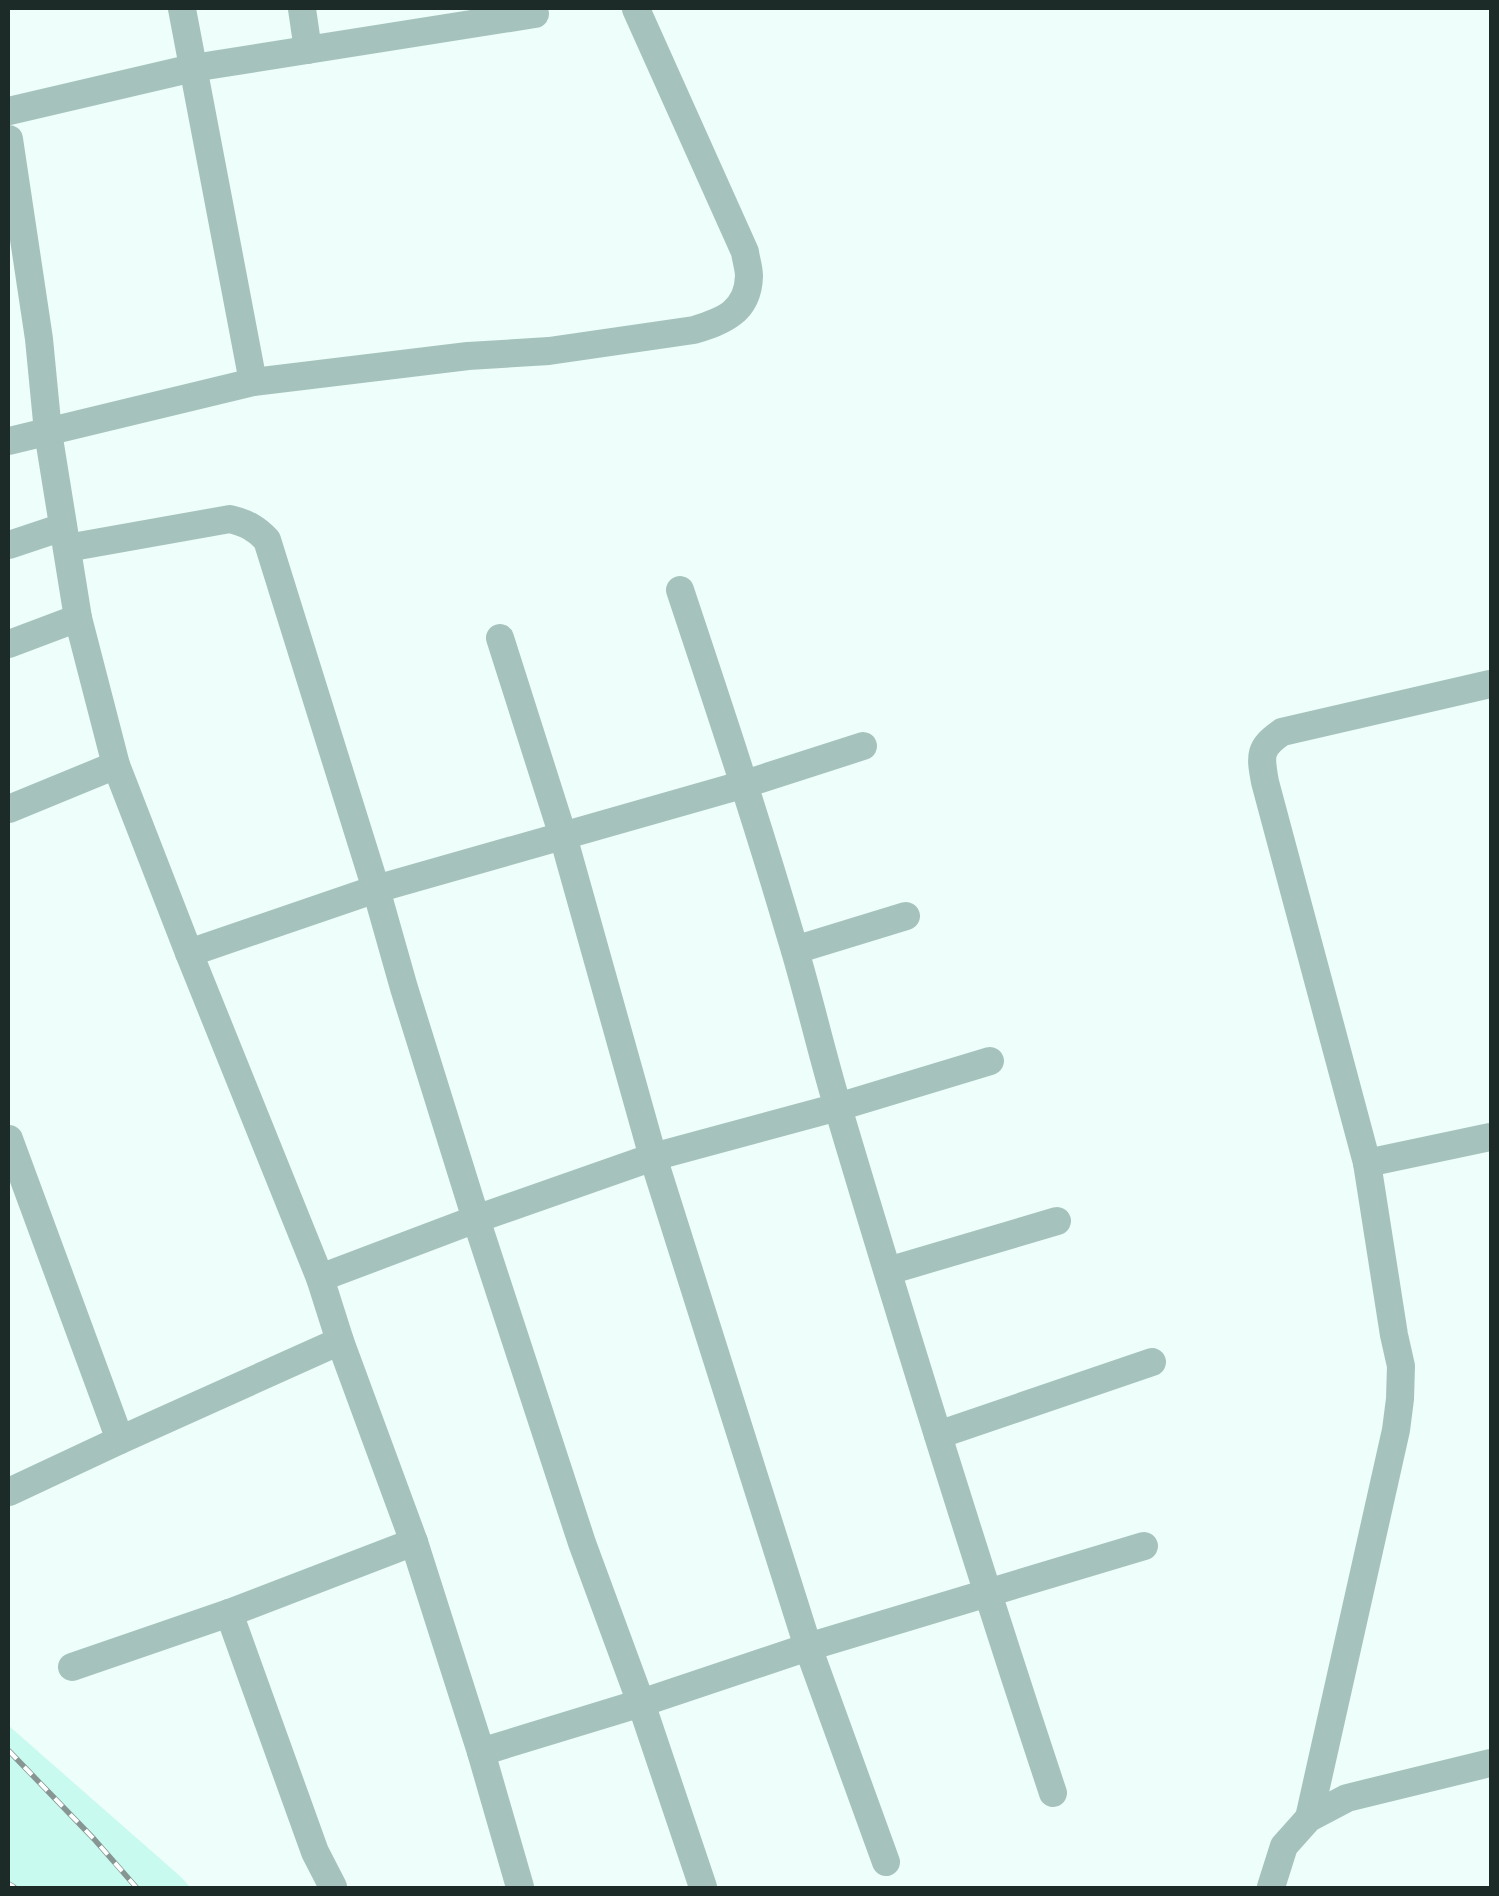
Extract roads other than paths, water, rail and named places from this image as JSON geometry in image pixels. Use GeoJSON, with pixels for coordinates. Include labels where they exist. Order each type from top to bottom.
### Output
{"type":"FeatureCollection","features":[{"type":"Feature","properties":{"kind":"street"},"geometry":{"type":"LineString","coordinates":[[182,9],[253,382]]}},
{"type":"Feature","properties":{"kind":"street"},"geometry":{"type":"LineString","coordinates":[[302,9],[308,50]]}},
{"type":"Feature","properties":{"kind":"street"},"geometry":{"type":"LineString","coordinates":[[9,440],[253,382],[468,356],[549,351],[694,330],[731,316],[740,306],[749,276],[745,252],[636,9]]}},
{"type":"Feature","properties":{"kind":"street"},"geometry":{"type":"LineString","coordinates":[[9,110],[193,68],[535,14]]}},
{"type":"Feature","properties":{"kind":"street"},"geometry":{"type":"LineString","coordinates":[[9,139],[39,340],[48,432],[78,618],[116,766],[320,1278],[340,1341],[414,1542],[481,1752],[520,1887]]}},
{"type":"Feature","properties":{"kind":"street"},"geometry":{"type":"LineString","coordinates":[[9,545],[230,519],[244,522],[258,529],[267,540],[376,889],[404,988],[476,1219],[582,1543],[641,1703],[703,1887]]}},
{"type":"Feature","properties":{"kind":"street"},"geometry":{"type":"LineString","coordinates":[[680,590],[745,784],[838,1107],[938,1435],[987,1594],[1053,1793]]}},
{"type":"Feature","properties":{"kind":"street"},"geometry":{"type":"LineString","coordinates":[[9,644],[78,618]]}},
{"type":"Feature","properties":{"kind":"street"},"geometry":{"type":"LineString","coordinates":[[500,638],[563,836],[653,1156],[808,1647],[886,1862]]}},
{"type":"Feature","properties":{"kind":"street"},"geometry":{"type":"LineString","coordinates":[[1309,1818],[1396,1430],[1400,1399],[1401,1366],[1394,1335],[1367,1163],[1264,782],[1262,751],[1268,742],[1282,732],[1490,684]]}},
{"type":"Feature","properties":{"kind":"street"},"geometry":{"type":"LineString","coordinates":[[189,953],[376,889],[745,784],[863,746]]}},
{"type":"Feature","properties":{"kind":"street"},"geometry":{"type":"LineString","coordinates":[[9,809],[116,766]]}},
{"type":"Feature","properties":{"kind":"street"},"geometry":{"type":"LineString","coordinates":[[794,950],[906,916]]}},
{"type":"Feature","properties":{"kind":"street"},"geometry":{"type":"LineString","coordinates":[[320,1278],[476,1219],[653,1156],[838,1107],[990,1061]]}},
{"type":"Feature","properties":{"kind":"street"},"geometry":{"type":"LineString","coordinates":[[1367,1163],[1490,1137]]}},
{"type":"Feature","properties":{"kind":"street"},"geometry":{"type":"LineString","coordinates":[[9,1139],[120,1440]]}},
{"type":"Feature","properties":{"kind":"street"},"geometry":{"type":"LineString","coordinates":[[888,1271],[1057,1221]]}},
{"type":"Feature","properties":{"kind":"street"},"geometry":{"type":"LineString","coordinates":[[9,1492],[340,1341]]}},
{"type":"Feature","properties":{"kind":"street"},"geometry":{"type":"LineString","coordinates":[[938,1435],[1152,1362]]}},
{"type":"Feature","properties":{"kind":"street"},"geometry":{"type":"LineString","coordinates":[[72,1667],[229,1613],[414,1542]]}},
{"type":"Feature","properties":{"kind":"street"},"geometry":{"type":"LineString","coordinates":[[481,1752],[641,1703],[808,1647],[1144,1546]]}},
{"type":"Feature","properties":{"kind":"street"},"geometry":{"type":"LineString","coordinates":[[229,1613],[315,1852],[333,1887]]}},
{"type":"Feature","properties":{"kind":"street"},"geometry":{"type":"LineString","coordinates":[[1271,1887],[1284,1846],[1309,1818],[1347,1798],[1490,1763]]}},
{"type":"Feature","properties":{"kind":"railway"},"geometry":{"type":"LineString","coordinates":[[9,1751],[94,1839],[136,1887]]}},
{"type":"Feature","properties":{"kind":"railway"},"geometry":{"type":"LineString","coordinates":[[9,1884],[14,1887]]}}]}
